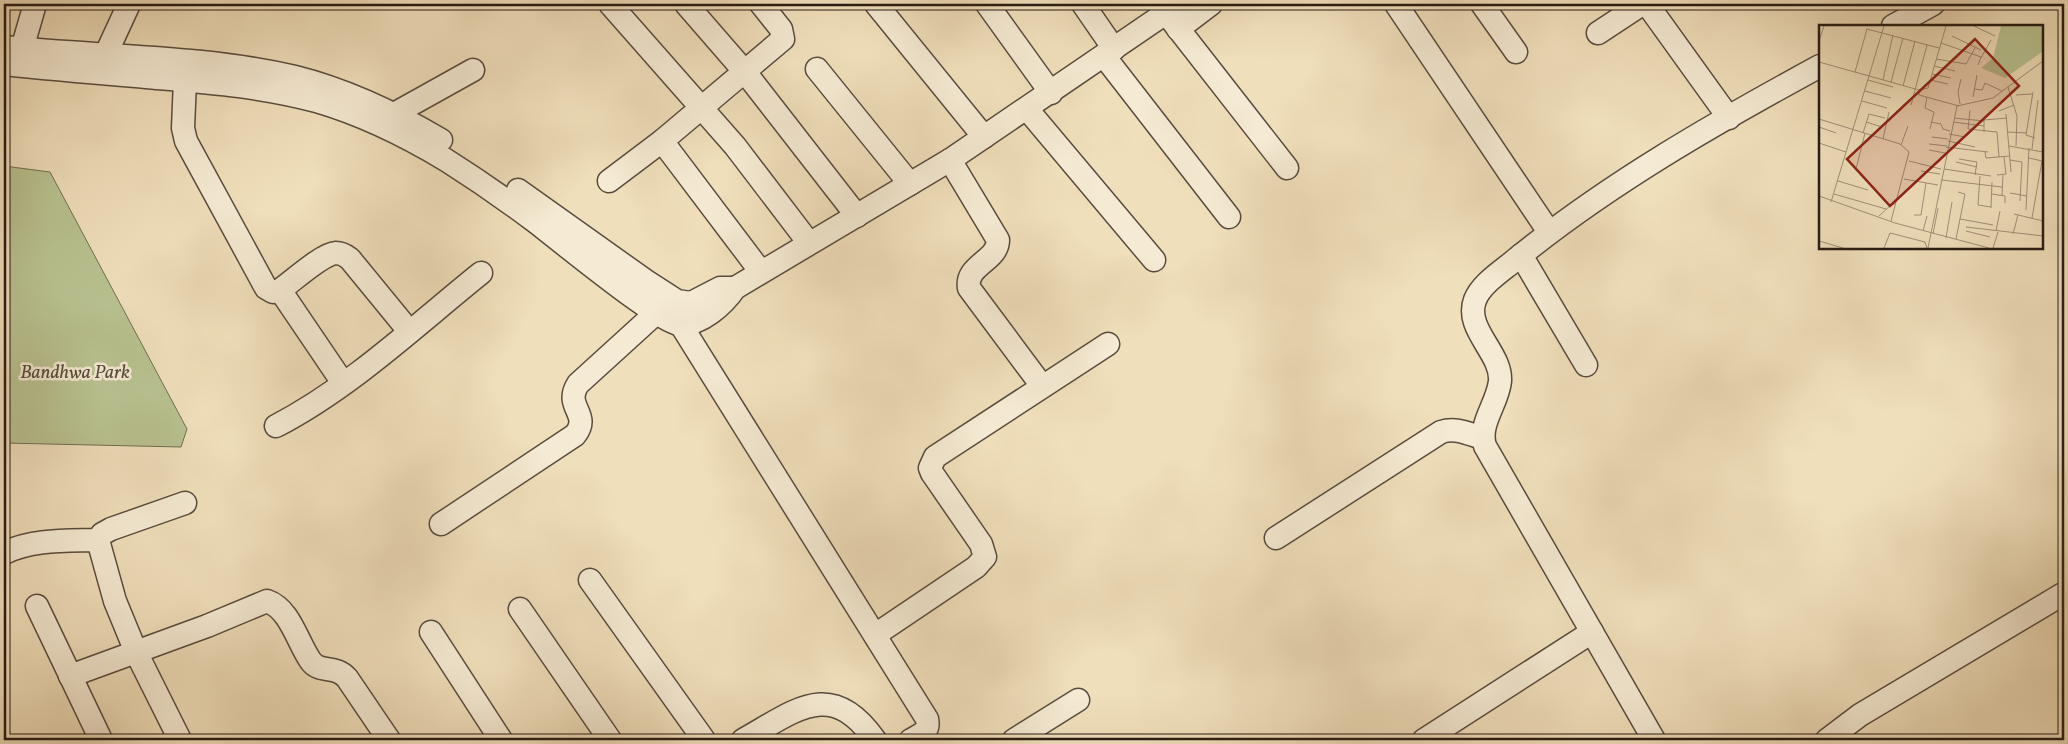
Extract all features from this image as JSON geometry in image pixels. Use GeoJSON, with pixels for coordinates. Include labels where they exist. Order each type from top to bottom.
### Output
{"type":"FeatureCollection","features":[{"type":"Feature","properties":{"kind":"street"},"geometry":{"type":"LineString","coordinates":[[35,4],[13,48],[186,80],[241,86],[317,102],[353,114],[416,143],[496,193],[664,306]]}},
{"type":"Feature","properties":{"kind":"street"},"geometry":{"type":"LineString","coordinates":[[101,64],[129,4]]}},
{"type":"Feature","properties":{"kind":"street"},"geometry":{"type":"LineString","coordinates":[[610,4],[735,146],[809,243]]}},
{"type":"Feature","properties":{"kind":"street"},"geometry":{"type":"LineString","coordinates":[[686,4],[745,72],[857,216]]}},
{"type":"Feature","properties":{"kind":"street"},"geometry":{"type":"LineString","coordinates":[[609,181],[662,141],[784,39],[781,29],[761,4]]}},
{"type":"Feature","properties":{"kind":"street"},"geometry":{"type":"LineString","coordinates":[[876,4],[984,137]]}},
{"type":"Feature","properties":{"kind":"street"},"geometry":{"type":"LineString","coordinates":[[988,4],[1050,93]]}},
{"type":"Feature","properties":{"kind":"street"},"geometry":{"type":"LineString","coordinates":[[1082,4],[1109,53],[1229,217]]}},
{"type":"Feature","properties":{"kind":"street"},"geometry":{"type":"LineString","coordinates":[[4,64],[229,66],[294,77],[336,90],[394,114],[480,164],[664,306],[672,323],[680,324],[696,320],[715,309],[724,303],[735,288],[950,160],[1172,12],[1211,4]]}},
{"type":"Feature","properties":{"kind":"street"},"geometry":{"type":"LineString","coordinates":[[1396,4],[1548,232]]}},
{"type":"Feature","properties":{"kind":"street"},"geometry":{"type":"LineString","coordinates":[[1482,4],[1516,52]]}},
{"type":"Feature","properties":{"kind":"street"},"geometry":{"type":"LineString","coordinates":[[1598,33],[1642,4]]}},
{"type":"Feature","properties":{"kind":"street"},"geometry":{"type":"LineString","coordinates":[[1647,4],[1729,118]]}},
{"type":"Feature","properties":{"kind":"street"},"geometry":{"type":"LineString","coordinates":[[1895,25],[1933,4]]}},
{"type":"Feature","properties":{"kind":"street"},"geometry":{"type":"LineString","coordinates":[[1172,12],[1287,168]]}},
{"type":"Feature","properties":{"kind":"street"},"geometry":{"type":"LineString","coordinates":[[1482,438],[1500,379],[1497,366],[1476,324],[1473,311],[1475,299],[1495,277],[1548,232],[1678,148],[1819,67]]}},
{"type":"Feature","properties":{"kind":"street"},"geometry":{"type":"LineString","coordinates":[[817,68],[910,184]]}},
{"type":"Feature","properties":{"kind":"street"},"geometry":{"type":"LineString","coordinates":[[394,114],[473,70]]}},
{"type":"Feature","properties":{"kind":"street"},"geometry":{"type":"LineString","coordinates":[[186,80],[183,128],[186,141],[266,288],[273,292],[280,290],[326,257],[335,253],[343,254],[350,259],[409,331]]}},
{"type":"Feature","properties":{"kind":"street"},"geometry":{"type":"LineString","coordinates":[[1027,109],[1154,260]]}},
{"type":"Feature","properties":{"kind":"street"},"geometry":{"type":"LineString","coordinates":[[662,141],[761,272]]}},
{"type":"Feature","properties":{"kind":"street"},"geometry":{"type":"LineString","coordinates":[[950,160],[998,240],[994,251],[969,275],[967,280],[969,288],[1042,386]]}},
{"type":"Feature","properties":{"kind":"street"},"geometry":{"type":"LineString","coordinates":[[1521,256],[1586,365]]}},
{"type":"Feature","properties":{"kind":"street"},"geometry":{"type":"LineString","coordinates":[[276,426],[316,403],[343,383],[481,273]]}},
{"type":"Feature","properties":{"kind":"street"},"geometry":{"type":"LineString","coordinates":[[441,524],[575,435],[581,428],[582,420],[572,402],[572,393],[578,384],[664,306],[691,303],[720,288],[735,288]]}},
{"type":"Feature","properties":{"kind":"street"},"geometry":{"type":"LineString","coordinates":[[280,290],[343,383]]}},
{"type":"Feature","properties":{"kind":"street"},"geometry":{"type":"LineString","coordinates":[[680,324],[927,719],[922,736]]}},
{"type":"Feature","properties":{"kind":"street"},"geometry":{"type":"LineString","coordinates":[[875,636],[976,567],[985,557],[985,551],[981,544],[932,473],[930,468],[931,462],[947,448],[1108,344]]}},
{"type":"Feature","properties":{"kind":"street"},"geometry":{"type":"LineString","coordinates":[[1276,538],[1442,432],[1449,429],[1458,430],[1482,438],[1654,740]]}},
{"type":"Feature","properties":{"kind":"street"},"geometry":{"type":"LineString","coordinates":[[180,740],[136,652],[115,601],[98,540],[102,534],[112,529],[185,503]]}},
{"type":"Feature","properties":{"kind":"street"},"geometry":{"type":"LineString","coordinates":[[4,553],[16,547],[47,541],[98,540]]}},
{"type":"Feature","properties":{"kind":"street"},"geometry":{"type":"LineString","coordinates":[[590,580],[704,740]]}},
{"type":"Feature","properties":{"kind":"street"},"geometry":{"type":"LineString","coordinates":[[1827,740],[1860,716],[2063,594]]}},
{"type":"Feature","properties":{"kind":"street"},"geometry":{"type":"LineString","coordinates":[[70,676],[207,626],[267,601],[276,604],[282,609],[311,662],[317,667],[341,672],[390,740]]}},
{"type":"Feature","properties":{"kind":"street"},"geometry":{"type":"LineString","coordinates":[[37,606],[101,740]]}},
{"type":"Feature","properties":{"kind":"street"},"geometry":{"type":"LineString","coordinates":[[520,609],[610,740]]}},
{"type":"Feature","properties":{"kind":"street"},"geometry":{"type":"LineString","coordinates":[[431,632],[502,740]]}},
{"type":"Feature","properties":{"kind":"street"},"geometry":{"type":"LineString","coordinates":[[1424,740],[1592,632]]}},
{"type":"Feature","properties":{"kind":"street"},"geometry":{"type":"LineString","coordinates":[[1014,740],[1078,700]]}},
{"type":"Feature","properties":{"kind":"street"},"geometry":{"type":"LineString","coordinates":[[742,740],[802,707],[832,704],[845,709],[856,717],[875,740]]}},
{"type":"Feature","properties":{"kind":"green space","name":"Bandhwa Park"},"geometry":{"type":"Polygon","coordinates":[[[4,166],[50,172],[187,429],[181,447],[4,443],[4,166]]]}}]}
